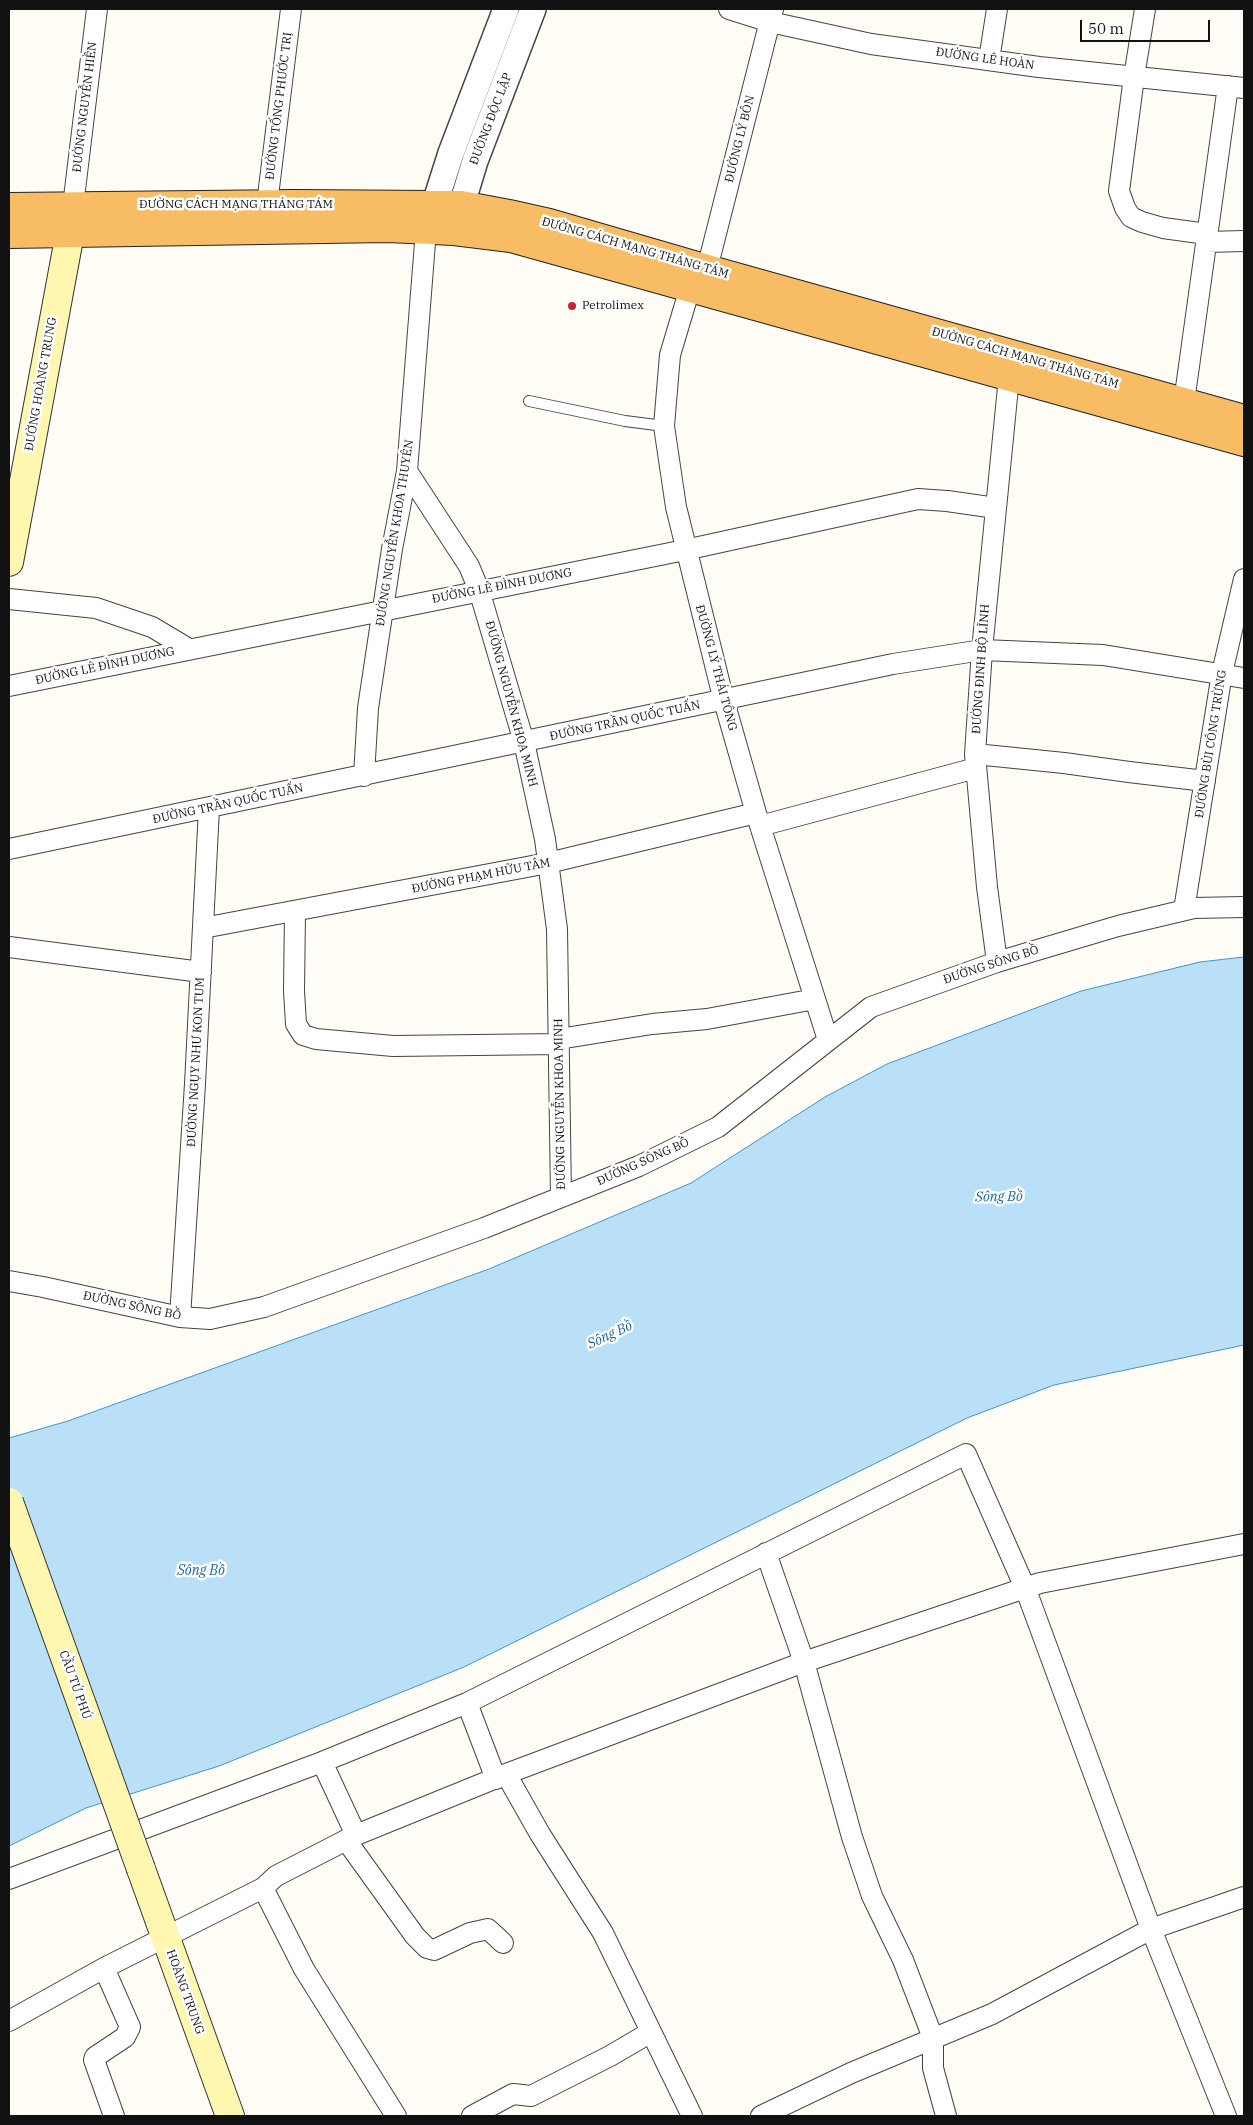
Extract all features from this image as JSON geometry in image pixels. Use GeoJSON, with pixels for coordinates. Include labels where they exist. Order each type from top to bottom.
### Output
{"type":"FeatureCollection","features":[{"type":"Feature","properties":{"kind":"highway","name":"ĐƯỜNG CÁCH MẠNG THÁNG TÁM"},"geometry":{"type":"LineString","coordinates":[[9,207],[267,204],[450,214],[549,223],[699,278],[1009,377],[1244,442]]}},
{"type":"Feature","properties":{"kind":"highway","name":"ĐƯỜNG CÁCH MẠNG THÁNG TÁM"},"geometry":{"type":"LineString","coordinates":[[9,234],[388,228],[426,230],[450,214]]}},
{"type":"Feature","properties":{"kind":"highway","name":"ĐƯỜNG CÁCH MẠNG THÁNG TÁM"},"geometry":{"type":"LineString","coordinates":[[699,278],[1244,419]]}},
{"type":"Feature","properties":{"kind":"main road","name":"ĐƯỜNG HOÀNG TRUNG"},"geometry":{"type":"LineString","coordinates":[[9,562],[70,233],[73,206]]}},
{"type":"Feature","properties":{"kind":"main road","name":"CẦU TỨ PHÚ"},"geometry":{"type":"LineString","coordinates":[[9,1502],[141,1868]]}},
{"type":"Feature","properties":{"kind":"main road","name":"HOÀNG TRUNG"},"geometry":{"type":"LineString","coordinates":[[141,1868],[230,2116]]}},
{"type":"Feature","properties":{"kind":"street","name":"ĐƯỜNG NGUYỄN HIỀN"},"geometry":{"type":"LineString","coordinates":[[73,206],[97,9]]}},
{"type":"Feature","properties":{"kind":"street","name":"ĐƯỜNG TỐNG PHƯỚC TRỊ"},"geometry":{"type":"LineString","coordinates":[[267,204],[291,9]]}},
{"type":"Feature","properties":{"kind":"street","name":"ĐƯỜNG ĐỘC LẬP"},"geometry":{"type":"LineString","coordinates":[[450,214],[451,153],[506,9]]}},
{"type":"Feature","properties":{"kind":"street","name":"ĐƯỜNG ĐỘC LẬP"},"geometry":{"type":"LineString","coordinates":[[450,214],[475,161],[533,9]]}},
{"type":"Feature","properties":{"kind":"street","name":"ĐƯỜNG LÊ HOÀN"},"geometry":{"type":"LineString","coordinates":[[729,9],[771,15],[871,44],[989,60],[1236,87]]}},
{"type":"Feature","properties":{"kind":"street"},"geometry":{"type":"LineString","coordinates":[[989,60],[997,9]]}},
{"type":"Feature","properties":{"kind":"street"},"geometry":{"type":"LineString","coordinates":[[1145,9],[1119,191],[1125,208],[1131,217],[1163,228],[1207,238],[1244,241]]}},
{"type":"Feature","properties":{"kind":"street","name":"ĐƯỜNG LÝ BÔN"},"geometry":{"type":"LineString","coordinates":[[699,278],[771,15]]}},
{"type":"Feature","properties":{"kind":"street"},"geometry":{"type":"LineString","coordinates":[[1184,402],[1207,238],[1236,87]]}},
{"type":"Feature","properties":{"kind":"street","name":"ĐƯỜNG NGUYỄN KHOA THUYÊN"},"geometry":{"type":"LineString","coordinates":[[364,776],[368,708],[392,549],[407,471],[426,230]]}},
{"type":"Feature","properties":{"kind":"street","name":"ĐƯỜNG LÝ THÁI TÔNG"},"geometry":{"type":"LineString","coordinates":[[699,278],[670,356],[664,426],[676,507],[685,550],[724,701],[758,819],[828,1040]]}},
{"type":"Feature","properties":{"kind":"street","name":"ĐƯỜNG ĐINH BỘ LĨNH"},"geometry":{"type":"LineString","coordinates":[[997,962],[976,761],[982,650],[1009,377]]}},
{"type":"Feature","properties":{"kind":"street","name":"ĐƯỜNG NGUYỄN KHOA MINH"},"geometry":{"type":"LineString","coordinates":[[407,471],[469,566],[479,590],[524,742],[548,863],[557,929],[561,1197]]}},
{"type":"Feature","properties":{"kind":"street","name":"ĐƯỜNG LÊ ĐÌNH DƯƠNG"},"geometry":{"type":"LineString","coordinates":[[9,686],[685,550],[918,499],[996,508]]}},
{"type":"Feature","properties":{"kind":"street","name":"ĐƯỜNG BÙI CÔNG TRỪNG"},"geometry":{"type":"LineString","coordinates":[[1184,910],[1222,673],[1244,579]]}},
{"type":"Feature","properties":{"kind":"street"},"geometry":{"type":"LineString","coordinates":[[9,599],[96,608],[152,627],[188,649]]}},
{"type":"Feature","properties":{"kind":"street","name":"ĐƯỜNG TRẦN QUỐC TUẤN"},"geometry":{"type":"LineString","coordinates":[[9,849],[724,701],[893,664],[982,650],[1103,655],[1244,678]]}},
{"type":"Feature","properties":{"kind":"street"},"geometry":{"type":"LineString","coordinates":[[976,761],[1055,762],[1205,781]]}},
{"type":"Feature","properties":{"kind":"street","name":"ĐƯỜNG PHẠM HỮU TÂM"},"geometry":{"type":"LineString","coordinates":[[203,928],[548,863],[758,819],[976,761]]}},
{"type":"Feature","properties":{"kind":"street","name":"ĐƯỜNG NGỤY NHƯ KON TUM"},"geometry":{"type":"LineString","coordinates":[[180,1317],[209,808]]}},
{"type":"Feature","properties":{"kind":"street","name":"ĐƯỜNG SÔNG BỒ"},"geometry":{"type":"LineString","coordinates":[[9,1281],[43,1286],[180,1317],[210,1319],[264,1308],[484,1228],[639,1166],[718,1127],[871,1007],[997,962],[1118,926],[1194,908],[1244,907]]}},
{"type":"Feature","properties":{"kind":"street"},"geometry":{"type":"LineString","coordinates":[[295,911],[294,999],[296,1024],[303,1036],[316,1039],[393,1046],[559,1042],[652,1024],[707,1019],[815,998]]}},
{"type":"Feature","properties":{"kind":"street"},"geometry":{"type":"LineString","coordinates":[[9,947],[201,972]]}},
{"type":"Feature","properties":{"kind":"street"},"geometry":{"type":"LineString","coordinates":[[9,1879],[322,1762],[467,1703],[966,1454],[1026,1590],[1151,1929],[1226,2116]]}},
{"type":"Feature","properties":{"kind":"street"},"geometry":{"type":"LineString","coordinates":[[9,2022],[104,1968],[263,1888],[276,1876],[351,1838],[501,1776],[804,1662],[1040,1584],[1244,1544]]}},
{"type":"Feature","properties":{"kind":"street"},"geometry":{"type":"LineString","coordinates":[[766,1553],[804,1662],[852,1837],[872,1896],[903,1960],[933,2038],[933,2068],[946,2116]]}},
{"type":"Feature","properties":{"kind":"street"},"geometry":{"type":"LineString","coordinates":[[467,1703],[501,1776],[603,1933],[692,2116]]}},
{"type":"Feature","properties":{"kind":"street"},"geometry":{"type":"LineString","coordinates":[[322,1762],[351,1838],[415,1936],[427,1948],[434,1950],[470,1933],[488,1929],[503,1943]]}},
{"type":"Feature","properties":{"kind":"street"},"geometry":{"type":"LineString","coordinates":[[263,1888],[304,1969],[396,2116]]}},
{"type":"Feature","properties":{"kind":"street"},"geometry":{"type":"LineString","coordinates":[[761,2116],[851,2073],[992,2014],[1151,1929],[1244,1897]]}},
{"type":"Feature","properties":{"kind":"street"},"geometry":{"type":"LineString","coordinates":[[104,1968],[130,2027],[125,2037],[94,2060],[114,2116]]}},
{"type":"Feature","properties":{"kind":"street"},"geometry":{"type":"LineString","coordinates":[[472,2116],[513,2094],[531,2096],[610,2056],[651,2032]]}},
{"type":"Feature","properties":{"kind":"lane"},"geometry":{"type":"LineString","coordinates":[[529,401],[625,421],[664,426]]}},
{"type":"Feature","properties":{"kind":"water","name":"Sông Bồ"},"geometry":{"type":"Polygon","coordinates":[[[1244,957],[1244,1345],[1054,1385],[967,1418],[464,1667],[219,1766],[86,1808],[9,1846],[9,1438],[68,1421],[489,1269],[691,1183],[825,1097],[887,1064],[1081,991],[1200,962],[1244,957]]]}},
{"type":"Feature","properties":{"kind":"place","name":"Petrolimex"},"geometry":{"type":"Point","coordinates":[572,306]}}]}
